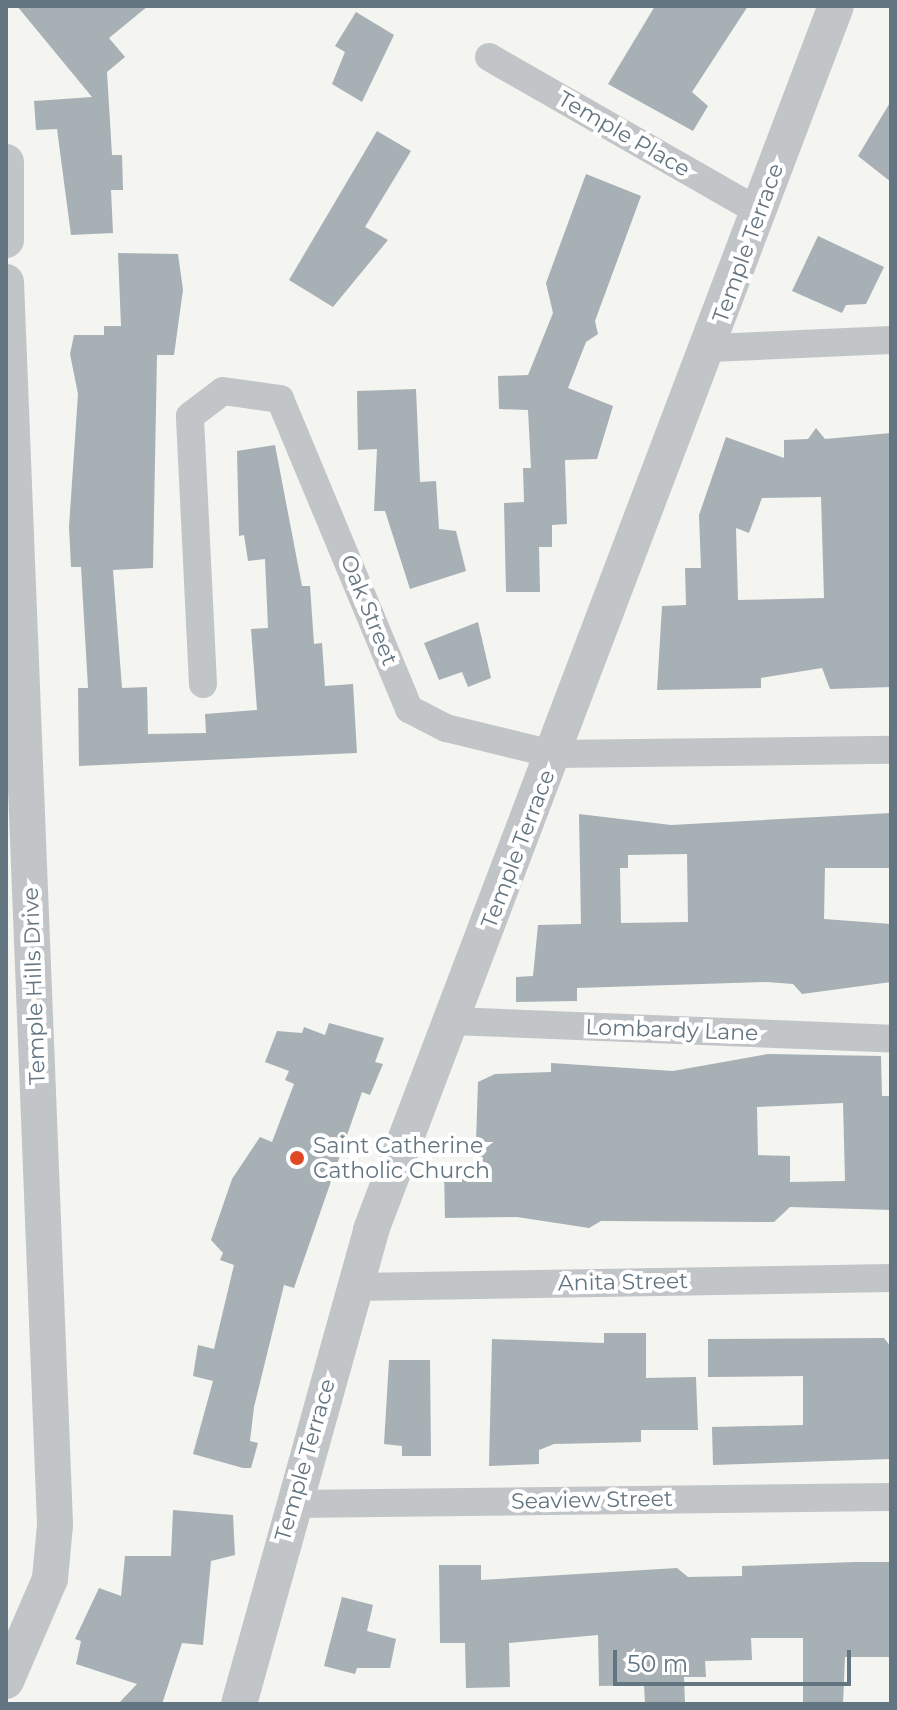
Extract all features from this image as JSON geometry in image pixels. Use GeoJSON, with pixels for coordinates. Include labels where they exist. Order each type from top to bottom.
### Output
{"type":"FeatureCollection","features":[{"type":"Feature","properties":{"kind":"street","name":"Temple Terrace"},"geometry":{"type":"LineString","coordinates":[[239,1704],[292,1504],[355,1287],[452,1021],[710,348],[836,6]]}},
{"type":"Feature","properties":{"kind":"street","name":"Temple Place"},"geometry":{"type":"LineString","coordinates":[[489,57],[758,211]]}},
{"type":"Feature","properties":{"kind":"street"},"geometry":{"type":"LineString","coordinates":[[6,162],[6,240]]}},
{"type":"Feature","properties":{"kind":"street","name":"Temple Hills Drive"},"geometry":{"type":"LineString","coordinates":[[6,282],[55,1525],[50,1579],[6,1681]]}},
{"type":"Feature","properties":{"kind":"street"},"geometry":{"type":"LineString","coordinates":[[710,348],[891,340]]}},
{"type":"Feature","properties":{"kind":"street","name":"Oak Street"},"geometry":{"type":"LineString","coordinates":[[203,684],[190,416],[223,391],[280,399],[409,709],[446,728],[553,754],[891,750]]}},
{"type":"Feature","properties":{"kind":"street","name":"Lombardy Lane"},"geometry":{"type":"LineString","coordinates":[[452,1021],[891,1039]]}},
{"type":"Feature","properties":{"kind":"street","name":"Anita Street"},"geometry":{"type":"LineString","coordinates":[[355,1287],[891,1278]]}},
{"type":"Feature","properties":{"kind":"street","name":"Seaview Street"},"geometry":{"type":"LineString","coordinates":[[292,1504],[891,1497]]}},
{"type":"Feature","properties":{"kind":"building"},"geometry":{"type":"Polygon","coordinates":[[[17,6],[148,6],[109,38],[125,57],[107,72],[112,155],[122,155],[123,190],[111,190],[113,233],[71,235],[57,129],[36,130],[34,101],[92,97],[17,6]]]}},
{"type":"Feature","properties":{"kind":"building"},"geometry":{"type":"Polygon","coordinates":[[[655,6],[748,6],[692,92],[708,106],[693,131],[608,84],[655,6]]]}},
{"type":"Feature","properties":{"kind":"building"},"geometry":{"type":"Polygon","coordinates":[[[356,12],[394,35],[362,102],[332,84],[345,52],[335,46],[356,12]]]}},
{"type":"Feature","properties":{"kind":"building"},"geometry":{"type":"Polygon","coordinates":[[[891,101],[891,182],[858,156],[891,101]]]}},
{"type":"Feature","properties":{"kind":"building"},"geometry":{"type":"Polygon","coordinates":[[[377,131],[411,151],[365,227],[388,240],[333,307],[289,280],[377,131]]]}},
{"type":"Feature","properties":{"kind":"building"},"geometry":{"type":"Polygon","coordinates":[[[586,174],[641,196],[595,321],[598,334],[586,342],[568,388],[613,406],[597,459],[565,460],[567,524],[552,525],[552,547],[539,547],[540,592],[506,592],[504,503],[524,502],[523,468],[531,468],[528,410],[499,409],[498,376],[528,375],[553,313],[546,283],[586,174]]]}},
{"type":"Feature","properties":{"kind":"building"},"geometry":{"type":"Polygon","coordinates":[[[818,236],[884,267],[866,304],[846,305],[842,313],[792,291],[818,236]]]}},
{"type":"Feature","properties":{"kind":"building"},"geometry":{"type":"Polygon","coordinates":[[[118,253],[178,254],[183,290],[174,355],[157,355],[153,568],[113,570],[122,688],[147,687],[148,734],[206,733],[205,714],[257,710],[251,629],[268,628],[265,559],[248,561],[244,535],[239,536],[237,451],[275,445],[302,586],[310,586],[314,644],[322,643],[325,686],[353,684],[357,753],[79,766],[78,688],[88,688],[81,567],[71,567],[69,527],[78,394],[70,354],[74,335],[104,335],[104,326],[121,326],[118,253]]]}},
{"type":"Feature","properties":{"kind":"building"},"geometry":{"type":"Polygon","coordinates":[[[416,389],[420,482],[436,481],[439,529],[456,531],[466,571],[410,589],[385,511],[374,511],[377,449],[358,450],[357,391],[416,389]]]}},
{"type":"Feature","properties":{"kind":"building"},"geometry":{"type":"Polygon","coordinates":[[[816,428],[825,439],[891,433],[891,687],[830,689],[822,668],[761,678],[761,688],[657,690],[662,606],[686,605],[685,568],[701,568],[699,515],[726,437],[784,458],[784,440],[808,439],[816,428]],[[821,497],[762,498],[749,533],[736,528],[738,600],[824,598],[821,497]]]}},
{"type":"Feature","properties":{"kind":"building"},"geometry":{"type":"Polygon","coordinates":[[[478,622],[491,678],[468,687],[462,672],[439,680],[424,643],[478,622]]]}},
{"type":"Feature","properties":{"kind":"building"},"geometry":{"type":"Polygon","coordinates":[[[891,813],[891,868],[825,868],[824,919],[891,924],[891,982],[802,994],[793,984],[767,982],[577,988],[577,1001],[516,1002],[516,977],[533,976],[538,925],[581,924],[579,814],[671,825],[891,813]],[[687,854],[628,855],[628,868],[620,868],[621,923],[688,922],[687,854]]]}},
{"type":"Feature","properties":{"kind":"building"},"geometry":{"type":"Polygon","coordinates":[[[329,1023],[384,1038],[375,1062],[383,1064],[370,1095],[362,1092],[294,1288],[284,1285],[254,1407],[250,1441],[258,1443],[251,1468],[243,1468],[193,1454],[213,1381],[193,1376],[198,1345],[214,1349],[234,1265],[220,1260],[223,1253],[211,1240],[232,1179],[260,1137],[272,1142],[294,1084],[285,1080],[289,1071],[265,1062],[277,1031],[302,1033],[304,1027],[325,1035],[329,1023]]]}},
{"type":"Feature","properties":{"kind":"building"},"geometry":{"type":"Polygon","coordinates":[[[768,1054],[881,1056],[882,1096],[891,1096],[891,1210],[790,1207],[774,1222],[601,1221],[589,1228],[517,1217],[445,1218],[444,1172],[475,1171],[478,1082],[495,1074],[551,1072],[551,1063],[673,1071],[768,1054]],[[843,1103],[757,1107],[758,1155],[790,1156],[790,1182],[845,1181],[843,1103]]]}},
{"type":"Feature","properties":{"kind":"building"},"geometry":{"type":"Polygon","coordinates":[[[604,1333],[646,1333],[646,1378],[696,1377],[698,1430],[641,1430],[641,1442],[554,1444],[539,1450],[539,1464],[489,1466],[492,1339],[604,1343],[604,1333]]]}},
{"type":"Feature","properties":{"kind":"building"},"geometry":{"type":"Polygon","coordinates":[[[884,1338],[891,1347],[891,1459],[713,1465],[712,1427],[803,1425],[803,1376],[708,1377],[708,1339],[884,1338]]]}},
{"type":"Feature","properties":{"kind":"building"},"geometry":{"type":"Polygon","coordinates":[[[389,1360],[430,1360],[431,1456],[402,1456],[402,1446],[384,1444],[389,1360]]]}},
{"type":"Feature","properties":{"kind":"building"},"geometry":{"type":"Polygon","coordinates":[[[173,1510],[233,1515],[235,1555],[211,1561],[203,1645],[182,1643],[162,1704],[118,1704],[137,1684],[76,1664],[81,1641],[75,1639],[99,1588],[121,1596],[125,1556],[171,1556],[173,1510]]]}},
{"type":"Feature","properties":{"kind":"building"},"geometry":{"type":"Polygon","coordinates":[[[891,1562],[891,1657],[845,1657],[843,1704],[803,1704],[803,1638],[751,1638],[752,1660],[705,1661],[706,1677],[684,1677],[685,1704],[645,1704],[644,1685],[599,1686],[598,1635],[509,1643],[510,1687],[466,1688],[465,1643],[440,1643],[439,1565],[481,1565],[481,1580],[677,1568],[688,1577],[742,1576],[742,1566],[891,1562]]]}},
{"type":"Feature","properties":{"kind":"building"},"geometry":{"type":"Polygon","coordinates":[[[342,1597],[373,1605],[367,1631],[396,1639],[390,1668],[357,1668],[355,1674],[324,1666],[342,1597]]]}},
{"type":"Feature","properties":{"kind":"place","name":"Saint Catherine Catholic Church"},"geometry":{"type":"Point","coordinates":[297,1158]}}]}
